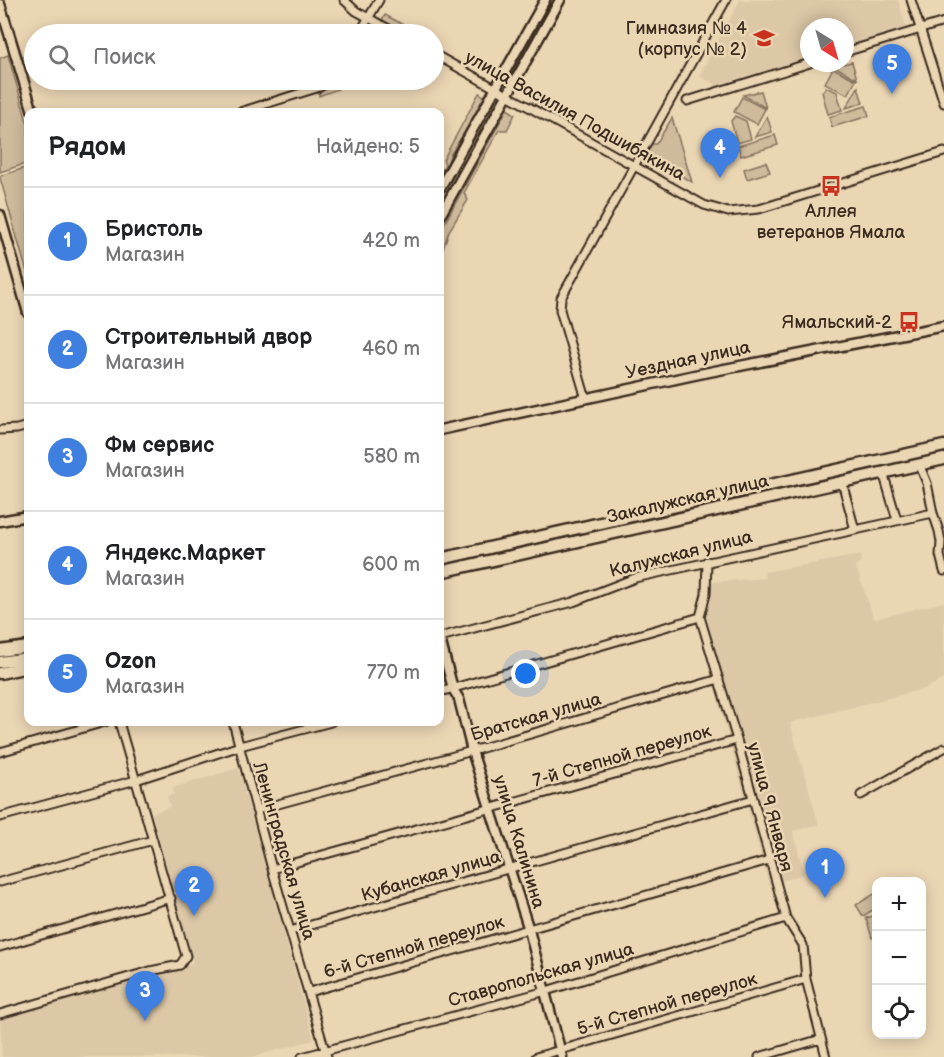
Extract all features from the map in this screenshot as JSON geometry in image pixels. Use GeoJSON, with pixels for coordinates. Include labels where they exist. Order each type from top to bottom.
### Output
{"type":"FeatureCollection","features":[{"type":"Feature","properties":{"kind":"main road"},"geometry":{"type":"LineString","coordinates":[[444,559],[944,446]]}},
{"type":"Feature","properties":{"kind":"main road","name":"Закалужская улица"},"geometry":{"type":"LineString","coordinates":[[444,571],[944,459]]}},
{"type":"Feature","properties":{"kind":"main road"},"geometry":{"type":"LineString","coordinates":[[0,651],[24,648]]}},
{"type":"Feature","properties":{"kind":"main road"},"geometry":{"type":"LineString","coordinates":[[0,662],[24,659]]}},
{"type":"Feature","properties":{"kind":"main road"},"geometry":{"type":"LineString","coordinates":[[0,673],[24,668]]}},
{"type":"Feature","properties":{"kind":"street"},"geometry":{"type":"LineString","coordinates":[[344,0],[347,5],[379,24]]}},
{"type":"Feature","properties":{"kind":"street"},"geometry":{"type":"LineString","coordinates":[[365,24],[379,0]]}},
{"type":"Feature","properties":{"kind":"street"},"geometry":{"type":"LineString","coordinates":[[444,181],[544,0]]}},
{"type":"Feature","properties":{"kind":"street"},"geometry":{"type":"LineString","coordinates":[[444,209],[560,0]]}},
{"type":"Feature","properties":{"kind":"street"},"geometry":{"type":"LineString","coordinates":[[586,399],[560,303],[633,166],[726,0]]}},
{"type":"Feature","properties":{"kind":"street"},"geometry":{"type":"LineString","coordinates":[[911,0],[944,103]]}},
{"type":"Feature","properties":{"kind":"street"},"geometry":{"type":"LineString","coordinates":[[0,4],[24,83]]}},
{"type":"Feature","properties":{"kind":"street"},"geometry":{"type":"LineString","coordinates":[[854,49],[944,22]]}},
{"type":"Feature","properties":{"kind":"street","name":"улица Василия Подшибякина"},"geometry":{"type":"LineString","coordinates":[[444,60],[716,210],[742,212],[787,201],[944,152]]}},
{"type":"Feature","properties":{"kind":"street"},"geometry":{"type":"LineString","coordinates":[[687,101],[800,66]]}},
{"type":"Feature","properties":{"kind":"street"},"geometry":{"type":"LineString","coordinates":[[26,90],[32,108]]}},
{"type":"Feature","properties":{"kind":"street"},"geometry":{"type":"LineString","coordinates":[[253,108],[310,90]]}},
{"type":"Feature","properties":{"kind":"street"},"geometry":{"type":"LineString","coordinates":[[0,215],[4,241],[24,301]]}},
{"type":"Feature","properties":{"kind":"street","name":"Уездная улица"},"geometry":{"type":"LineString","coordinates":[[444,429],[944,326]]}},
{"type":"Feature","properties":{"kind":"street"},"geometry":{"type":"LineString","coordinates":[[0,430],[24,427]]}},
{"type":"Feature","properties":{"kind":"street"},"geometry":{"type":"LineString","coordinates":[[925,450],[944,441]]}},
{"type":"Feature","properties":{"kind":"street"},"geometry":{"type":"LineString","coordinates":[[919,464],[927,483],[939,531],[940,555],[944,572]]}},
{"type":"Feature","properties":{"kind":"street"},"geometry":{"type":"LineString","coordinates":[[883,472],[897,520]]}},
{"type":"Feature","properties":{"kind":"street"},"geometry":{"type":"LineString","coordinates":[[842,482],[855,530]]}},
{"type":"Feature","properties":{"kind":"street","name":"Калужская улица"},"geometry":{"type":"LineString","coordinates":[[444,641],[573,602],[634,578],[933,513]]}},
{"type":"Feature","properties":{"kind":"street"},"geometry":{"type":"LineString","coordinates":[[0,521],[24,517]]}},
{"type":"Feature","properties":{"kind":"street","name":"улица 9 Января"},"geometry":{"type":"LineString","coordinates":[[707,561],[706,594],[700,617],[786,918],[803,945],[806,979],[826,1057]]}},
{"type":"Feature","properties":{"kind":"street"},"geometry":{"type":"LineString","coordinates":[[444,691],[700,617]]}},
{"type":"Feature","properties":{"kind":"street","name":"улица Калинина"},"geometry":{"type":"LineString","coordinates":[[444,656],[529,930],[562,1054]]}},
{"type":"Feature","properties":{"kind":"street","name":"Братская улица"},"geometry":{"type":"LineString","coordinates":[[256,810],[472,751],[719,679]]}},
{"type":"Feature","properties":{"kind":"street"},"geometry":{"type":"LineString","coordinates":[[0,752],[91,726]]}},
{"type":"Feature","properties":{"kind":"street"},"geometry":{"type":"LineString","coordinates":[[0,1014],[184,962],[186,956],[171,898],[120,726]]}},
{"type":"Feature","properties":{"kind":"street","name":"Ленинградская улица"},"geometry":{"type":"LineString","coordinates":[[234,726],[326,1054]]}},
{"type":"Feature","properties":{"kind":"street"},"geometry":{"type":"LineString","coordinates":[[0,817],[136,780],[240,746],[316,726]]}},
{"type":"Feature","properties":{"kind":"street","name":"7-й Степной переулок"},"geometry":{"type":"LineString","coordinates":[[273,869],[737,740]]}},
{"type":"Feature","properties":{"kind":"street"},"geometry":{"type":"LineString","coordinates":[[861,795],[944,748]]}},
{"type":"Feature","properties":{"kind":"street","name":"Кубанская улица"},"geometry":{"type":"LineString","coordinates":[[291,931],[753,799]]}},
{"type":"Feature","properties":{"kind":"street"},"geometry":{"type":"LineString","coordinates":[[0,882],[153,840]]}},
{"type":"Feature","properties":{"kind":"street","name":"6-й Степной переулок"},"geometry":{"type":"LineString","coordinates":[[309,992],[769,860]]}},
{"type":"Feature","properties":{"kind":"street"},"geometry":{"type":"LineString","coordinates":[[0,947],[171,898]]}},
{"type":"Feature","properties":{"kind":"street","name":"Ставропольская улица"},"geometry":{"type":"LineString","coordinates":[[302,1057],[326,1054],[546,991],[786,918]]}},
{"type":"Feature","properties":{"kind":"street","name":"5-й Степной переулок"},"geometry":{"type":"LineString","coordinates":[[536,1057],[562,1054],[806,979]]}},
{"type":"Feature","properties":{"kind":"street"},"geometry":{"type":"LineString","coordinates":[[759,1057],[821,1039]]}},
{"type":"Feature","properties":{"kind":"shaded area"},"geometry":{"type":"Polygon","coordinates":[[[550,0],[554,0],[512,74],[510,73],[550,0]]]}},
{"type":"Feature","properties":{"kind":"shaded area","name":"Гимназия № 4 (корпус № 2)"},"geometry":{"type":"Polygon","coordinates":[[[740,0],[898,0],[907,29],[854,44],[854,18],[800,18],[800,61],[716,85],[699,76],[740,0]]]}},
{"type":"Feature","properties":{"kind":"shaded area"},"geometry":{"type":"Polygon","coordinates":[[[385,15],[402,24],[389,24],[382,20],[385,15]]]}},
{"type":"Feature","properties":{"kind":"shaded area"},"geometry":{"type":"Polygon","coordinates":[[[8,55],[24,111],[24,164],[0,172],[0,58],[8,55]]]}},
{"type":"Feature","properties":{"kind":"shaded area"},"geometry":{"type":"Polygon","coordinates":[[[854,69],[857,79],[845,72],[854,72],[854,69]]]}},
{"type":"Feature","properties":{"kind":"shaded area"},"geometry":{"type":"Polygon","coordinates":[[[831,72],[841,72],[856,80],[848,95],[825,83],[831,72]]]}},
{"type":"Feature","properties":{"kind":"shaded area"},"geometry":{"type":"Polygon","coordinates":[[[826,87],[837,92],[842,110],[828,114],[822,92],[826,87]]]}},
{"type":"Feature","properties":{"kind":"shaded area"},"geometry":{"type":"Polygon","coordinates":[[[858,87],[863,103],[846,108],[858,87]]]}},
{"type":"Feature","properties":{"kind":"shaded area"},"geometry":{"type":"Polygon","coordinates":[[[321,90],[335,90],[319,96],[321,90]]]}},
{"type":"Feature","properties":{"kind":"shaded area"},"geometry":{"type":"Polygon","coordinates":[[[761,91],[766,108],[743,95],[761,91]]]}},
{"type":"Feature","properties":{"kind":"shaded area"},"geometry":{"type":"Polygon","coordinates":[[[479,93],[487,98],[450,155],[444,173],[444,158],[479,93]]]}},
{"type":"Feature","properties":{"kind":"shaded area"},"geometry":{"type":"Polygon","coordinates":[[[742,97],[765,109],[757,124],[734,112],[742,97]]]}},
{"type":"Feature","properties":{"kind":"shaded area"},"geometry":{"type":"Polygon","coordinates":[[[537,99],[557,111],[556,114],[552,115],[533,104],[533,100],[537,99]]]}},
{"type":"Feature","properties":{"kind":"shaded area"},"geometry":{"type":"Polygon","coordinates":[[[866,106],[869,116],[832,127],[829,117],[866,106]]]}},
{"type":"Feature","properties":{"kind":"shaded area"},"geometry":{"type":"Polygon","coordinates":[[[507,109],[515,114],[507,130],[499,130],[464,193],[468,200],[449,231],[444,245],[444,224],[507,109]]]}},
{"type":"Feature","properties":{"kind":"shaded area"},"geometry":{"type":"Polygon","coordinates":[[[735,116],[746,121],[751,139],[737,143],[731,121],[735,116]]]}},
{"type":"Feature","properties":{"kind":"shaded area"},"geometry":{"type":"Polygon","coordinates":[[[767,116],[772,132],[755,137],[767,116]]]}},
{"type":"Feature","properties":{"kind":"shaded area"},"geometry":{"type":"Polygon","coordinates":[[[672,118],[692,182],[645,156],[651,144],[656,144],[672,118]]]}},
{"type":"Feature","properties":{"kind":"shaded area"},"geometry":{"type":"Polygon","coordinates":[[[775,135],[778,145],[741,156],[738,146],[775,135]]]}},
{"type":"Feature","properties":{"kind":"shaded area"},"geometry":{"type":"Polygon","coordinates":[[[766,162],[770,172],[747,179],[744,169],[766,162]]]}},
{"type":"Feature","properties":{"kind":"shaded area"},"geometry":{"type":"Polygon","coordinates":[[[24,168],[24,262],[0,178],[0,176],[24,168]]]}},
{"type":"Feature","properties":{"kind":"shaded area"},"geometry":{"type":"Polygon","coordinates":[[[860,555],[861,561],[856,567],[874,619],[944,602],[944,679],[924,689],[790,723],[819,825],[793,831],[804,874],[769,885],[696,620],[712,582],[765,578],[764,572],[860,555]]]}},
{"type":"Feature","properties":{"kind":"shaded area"},"geometry":{"type":"Polygon","coordinates":[[[238,768],[314,1040],[253,1057],[2,1057],[0,1018],[193,963],[152,813],[170,807],[167,796],[174,794],[172,788],[238,768]]]}},
{"type":"Feature","properties":{"kind":"shaded area"},"geometry":{"type":"Polygon","coordinates":[[[872,895],[872,910],[863,916],[856,905],[872,895]]]}},
{"type":"Feature","properties":{"kind":"shaded area"},"geometry":{"type":"Polygon","coordinates":[[[872,916],[872,938],[866,918],[872,916]]]}},
{"type":"Feature","properties":{"kind":"place","name":"Гимназия № 4 (корпус № 2)"},"geometry":{"type":"Point","coordinates":[764,38]}},
{"type":"Feature","properties":{"kind":"place","name":"Ozon"},"geometry":{"type":"Point","coordinates":[892,94]}},
{"type":"Feature","properties":{"kind":"place","name":"Яндекс.Маркет"},"geometry":{"type":"Point","coordinates":[720,178]}},
{"type":"Feature","properties":{"kind":"place","name":"Аллея ветеранов Ямала"},"geometry":{"type":"Point","coordinates":[831,186]}},
{"type":"Feature","properties":{"kind":"place","name":"Ямальский-2"},"geometry":{"type":"Point","coordinates":[909,322]}},
{"type":"Feature","properties":{"kind":"place","name":"Бристоль"},"geometry":{"type":"Point","coordinates":[825,898]}},
{"type":"Feature","properties":{"kind":"place","name":"Строительный двор"},"geometry":{"type":"Point","coordinates":[194,916]}},
{"type":"Feature","properties":{"kind":"place","name":"Фм сервис"},"geometry":{"type":"Point","coordinates":[145,1021]}}]}
